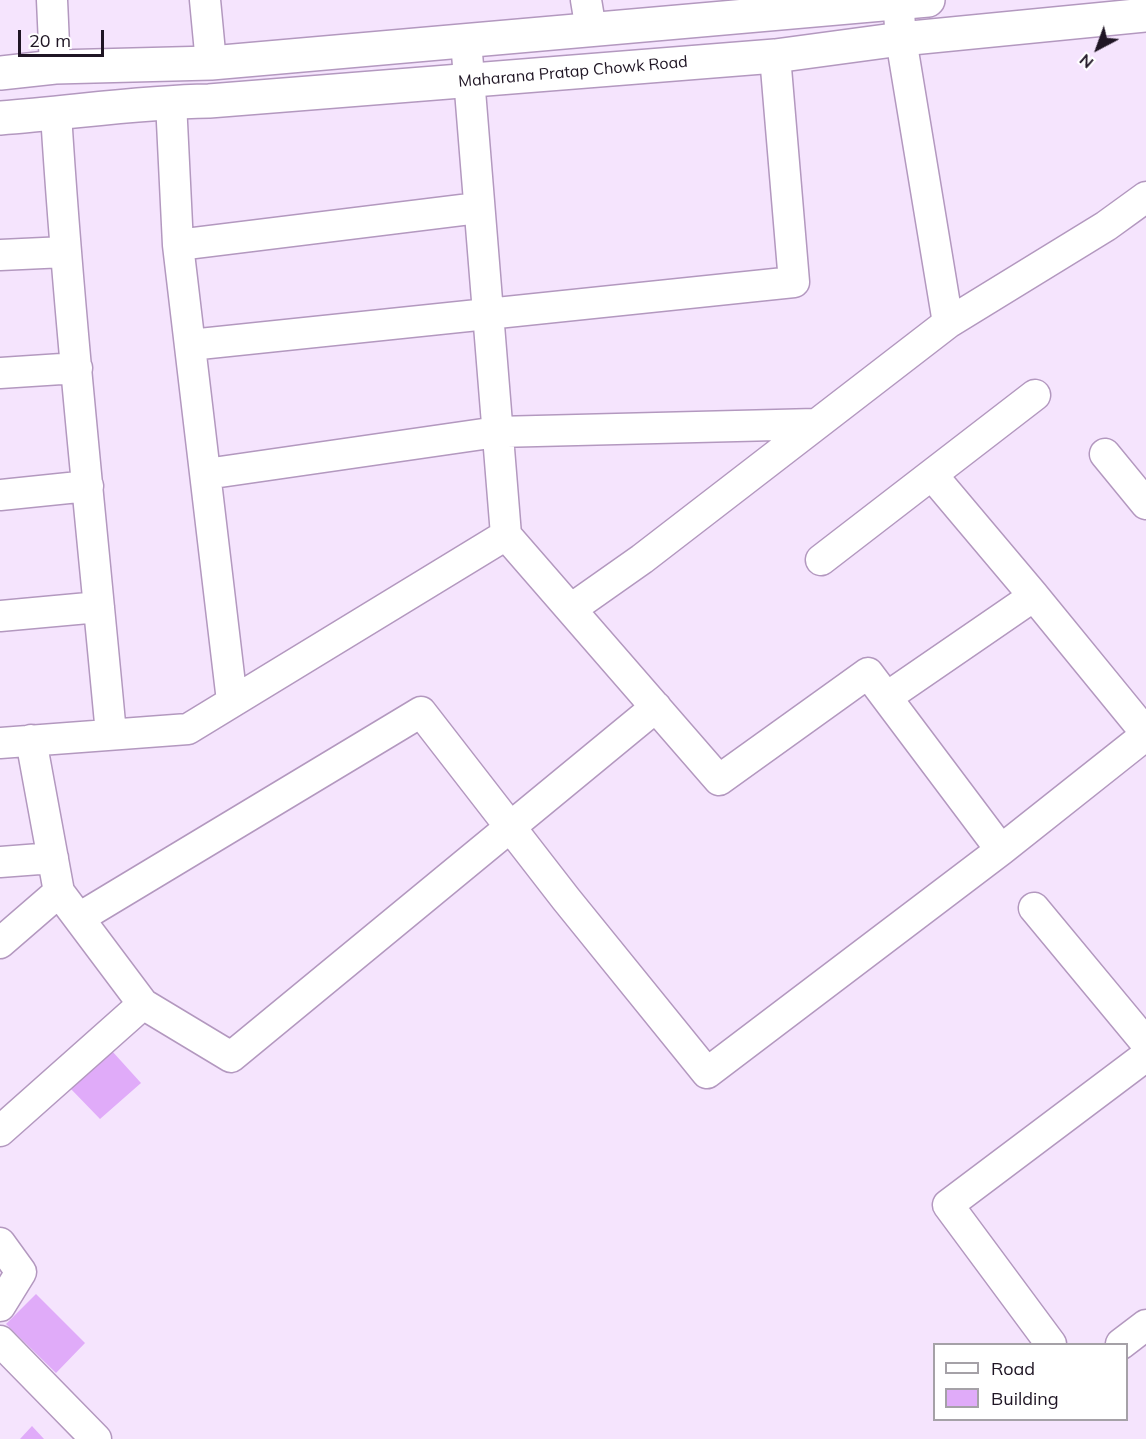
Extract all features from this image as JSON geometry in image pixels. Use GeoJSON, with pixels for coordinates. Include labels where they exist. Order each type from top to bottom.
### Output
{"type":"FeatureCollection","features":[{"type":"Feature","properties":{"kind":"main road"},"geometry":{"type":"LineString","coordinates":[[0,73],[55,67],[211,63],[466,41],[588,15],[908,1]]}},
{"type":"Feature","properties":{"kind":"main road","name":"Maharana Pratap Chowk Road"},"geometry":{"type":"LineString","coordinates":[[0,118],[171,102],[209,101],[775,56],[900,39],[1146,15]]}},
{"type":"Feature","properties":{"kind":"street"},"geometry":{"type":"LineString","coordinates":[[52,0],[55,67]]}},
{"type":"Feature","properties":{"kind":"street"},"geometry":{"type":"LineString","coordinates":[[205,0],[211,63]]}},
{"type":"Feature","properties":{"kind":"street"},"geometry":{"type":"LineString","coordinates":[[908,1],[900,39],[948,323]]}},
{"type":"Feature","properties":{"kind":"street"},"geometry":{"type":"LineString","coordinates":[[466,41],[506,535],[719,780],[868,673],[1001,850]]}},
{"type":"Feature","properties":{"kind":"street"},"geometry":{"type":"LineString","coordinates":[[190,345],[794,282],[775,56]]}},
{"type":"Feature","properties":{"kind":"street"},"geometry":{"type":"LineString","coordinates":[[171,102],[178,245],[232,701]]}},
{"type":"Feature","properties":{"kind":"street"},"geometry":{"type":"LineString","coordinates":[[56,114],[65,252],[111,734]]}},
{"type":"Feature","properties":{"kind":"street"},"geometry":{"type":"LineString","coordinates":[[571,609],[642,559],[948,323],[1106,226],[1146,197]]}},
{"type":"Feature","properties":{"kind":"street"},"geometry":{"type":"LineString","coordinates":[[178,245],[478,208]]}},
{"type":"Feature","properties":{"kind":"street"},"geometry":{"type":"LineString","coordinates":[[0,255],[65,252]]}},
{"type":"Feature","properties":{"kind":"street"},"geometry":{"type":"LineString","coordinates":[[0,373],[77,368]]}},
{"type":"Feature","properties":{"kind":"street"},"geometry":{"type":"LineString","coordinates":[[821,560],[1035,395]]}},
{"type":"Feature","properties":{"kind":"street"},"geometry":{"type":"LineString","coordinates":[[206,474],[497,432],[816,424]]}},
{"type":"Feature","properties":{"kind":"street"},"geometry":{"type":"LineString","coordinates":[[1105,454],[1146,504]]}},
{"type":"Feature","properties":{"kind":"street"},"geometry":{"type":"LineString","coordinates":[[79,918],[421,712],[510,828],[707,1073],[1001,850],[1146,734],[932,475]]}},
{"type":"Feature","properties":{"kind":"street"},"geometry":{"type":"LineString","coordinates":[[0,495],[88,486]]}},
{"type":"Feature","properties":{"kind":"street"},"geometry":{"type":"LineString","coordinates":[[0,743],[188,729],[506,535]]}},
{"type":"Feature","properties":{"kind":"street"},"geometry":{"type":"LineString","coordinates":[[886,698],[1034,596]]}},
{"type":"Feature","properties":{"kind":"street"},"geometry":{"type":"LineString","coordinates":[[0,616],[99,607]]}},
{"type":"Feature","properties":{"kind":"street"},"geometry":{"type":"LineString","coordinates":[[31,741],[58,892],[143,1004],[231,1057],[656,707]]}},
{"type":"Feature","properties":{"kind":"street"},"geometry":{"type":"LineString","coordinates":[[0,862],[52,858]]}},
{"type":"Feature","properties":{"kind":"street"},"geometry":{"type":"LineString","coordinates":[[0,944],[58,892]]}},
{"type":"Feature","properties":{"kind":"street"},"geometry":{"type":"LineString","coordinates":[[1034,908],[1146,1043]]}},
{"type":"Feature","properties":{"kind":"street"},"geometry":{"type":"LineString","coordinates":[[0,1131],[143,1004]]}},
{"type":"Feature","properties":{"kind":"street"},"geometry":{"type":"LineString","coordinates":[[1050,1343],[948,1205],[1146,1056]]}},
{"type":"Feature","properties":{"kind":"street"},"geometry":{"type":"LineString","coordinates":[[0,1243],[21,1272],[0,1306]]}},
{"type":"Feature","properties":{"kind":"street"},"geometry":{"type":"LineString","coordinates":[[1121,1343],[1146,1325]]}},
{"type":"Feature","properties":{"kind":"street"},"geometry":{"type":"LineString","coordinates":[[0,1341],[96,1439]]}},
{"type":"Feature","properties":{"kind":"building"},"geometry":{"type":"Polygon","coordinates":[[[112,1051],[141,1083],[100,1119],[70,1088],[112,1051]]]}},
{"type":"Feature","properties":{"kind":"building"},"geometry":{"type":"Polygon","coordinates":[[[36,1294],[85,1343],[56,1373],[6,1324],[36,1294]]]}},
{"type":"Feature","properties":{"kind":"building"},"geometry":{"type":"Polygon","coordinates":[[[32,1426],[44,1439],[20,1439],[32,1426]]]}}]}
